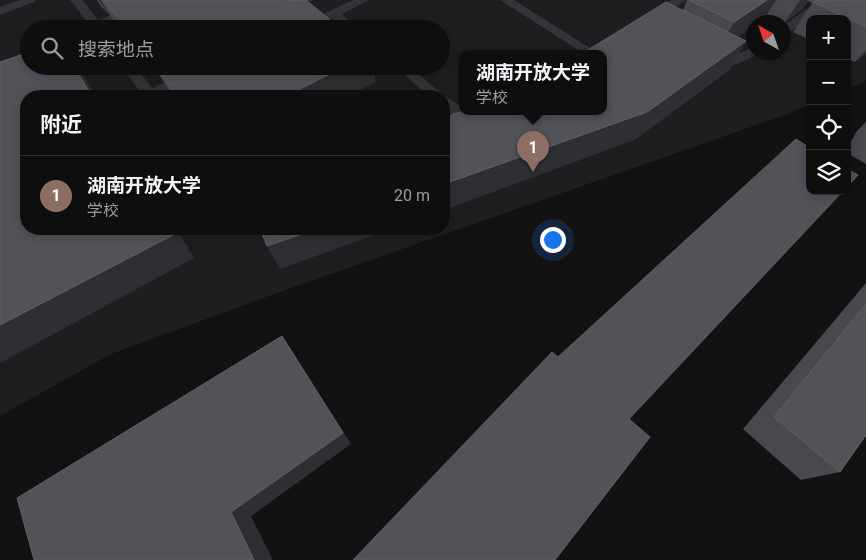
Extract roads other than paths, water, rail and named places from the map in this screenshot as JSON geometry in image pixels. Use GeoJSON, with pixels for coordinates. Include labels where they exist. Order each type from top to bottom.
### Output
{"type":"FeatureCollection","features":[{"type":"Feature","properties":{"kind":"lane"},"geometry":{"type":"LineString","coordinates":[[0,11],[30,0]]}},
{"type":"Feature","properties":{"kind":"lane"},"geometry":{"type":"LineString","coordinates":[[76,0],[92,20]]}},
{"type":"Feature","properties":{"kind":"lane"},"geometry":{"type":"LineString","coordinates":[[115,20],[162,0]]}},
{"type":"Feature","properties":{"kind":"lane"},"geometry":{"type":"LineString","coordinates":[[318,20],[363,0]]}},
{"type":"Feature","properties":{"kind":"lane"},"geometry":{"type":"LineString","coordinates":[[506,0],[589,50]]}},
{"type":"Feature","properties":{"kind":"lane"},"geometry":{"type":"LineString","coordinates":[[519,8],[534,0]]}},
{"type":"Feature","properties":{"kind":"lane"},"geometry":{"type":"LineString","coordinates":[[663,29],[646,20],[680,0]]}},
{"type":"Feature","properties":{"kind":"lane"},"geometry":{"type":"LineString","coordinates":[[791,25],[827,0]]}},
{"type":"Feature","properties":{"kind":"lane"},"geometry":{"type":"LineString","coordinates":[[799,3],[812,10]]}},
{"type":"Feature","properties":{"kind":"lane"},"geometry":{"type":"LineString","coordinates":[[334,13],[342,20]]}},
{"type":"Feature","properties":{"kind":"lane"},"geometry":{"type":"LineString","coordinates":[[697,48],[723,62],[740,60],[746,56]]}},
{"type":"Feature","properties":{"kind":"lane"},"geometry":{"type":"LineString","coordinates":[[135,75],[146,90]]}},
{"type":"Feature","properties":{"kind":"lane"},"geometry":{"type":"LineString","coordinates":[[161,90],[194,75]]}},
{"type":"Feature","properties":{"kind":"lane"},"geometry":{"type":"LineString","coordinates":[[411,75],[430,90]]}},
{"type":"Feature","properties":{"kind":"place","name":"湖南开放大学"},"geometry":{"type":"Point","coordinates":[533,172]}}]}
